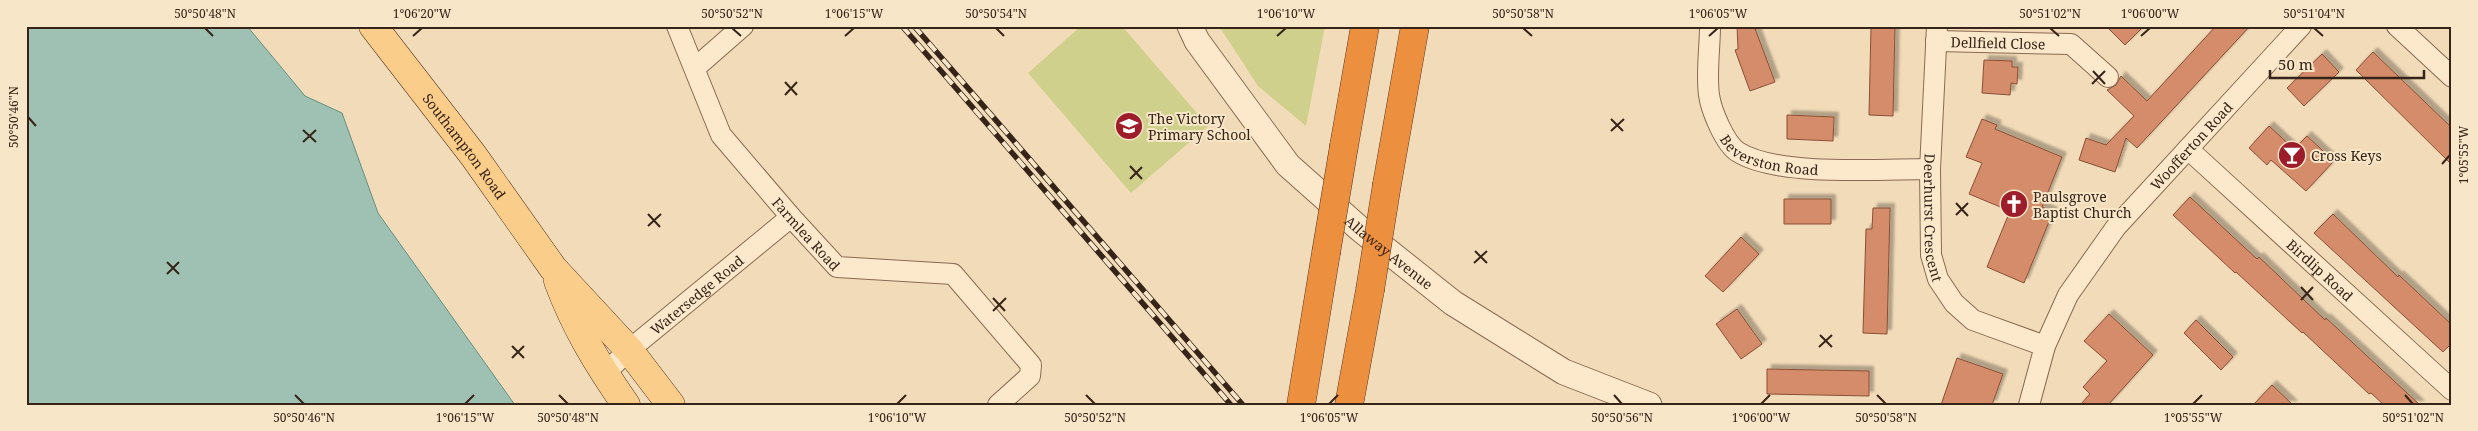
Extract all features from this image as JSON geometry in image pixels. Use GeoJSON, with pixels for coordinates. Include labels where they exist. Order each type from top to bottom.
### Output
{"type":"FeatureCollection","features":[{"type":"Feature","properties":{"kind":"highway"},"geometry":{"type":"LineString","coordinates":[[1301,405],[1365,26]]}},
{"type":"Feature","properties":{"kind":"highway"},"geometry":{"type":"LineString","coordinates":[[1350,405],[1415,26]]}},
{"type":"Feature","properties":{"kind":"main road","name":"Southampton Road"},"geometry":{"type":"LineString","coordinates":[[373,26],[473,155],[553,268],[629,350],[671,405]]}},
{"type":"Feature","properties":{"kind":"main road","name":"Southampton Road"},"geometry":{"type":"LineString","coordinates":[[553,268],[573,320],[604,374],[626,405]]}},
{"type":"Feature","properties":{"kind":"street","name":"Farmlea Road"},"geometry":{"type":"LineString","coordinates":[[677,26],[721,135],[791,217],[837,267],[953,274],[1031,365],[1030,376],[998,405]]}},
{"type":"Feature","properties":{"kind":"street"},"geometry":{"type":"LineString","coordinates":[[695,68],[743,26]]}},
{"type":"Feature","properties":{"kind":"street","name":"Allaway Avenue"},"geometry":{"type":"LineString","coordinates":[[1190,26],[1197,41],[1288,165],[1360,229],[1453,302],[1564,372],[1649,405]]}},
{"type":"Feature","properties":{"kind":"street","name":"Beverston Road"},"geometry":{"type":"LineString","coordinates":[[1710,26],[1709,95],[1718,125],[1736,152],[1770,165],[1805,168],[1930,169]]}},
{"type":"Feature","properties":{"kind":"street","name":"Woofferton Road"},"geometry":{"type":"LineString","coordinates":[[2029,405],[2045,346],[2068,295],[2116,227],[2301,26]]}},
{"type":"Feature","properties":{"kind":"street"},"geometry":{"type":"LineString","coordinates":[[2396,26],[2452,77]]}},
{"type":"Feature","properties":{"kind":"street","name":"Deerhurst Crescent"},"geometry":{"type":"LineString","coordinates":[[1936,34],[1930,169],[1931,255],[1938,279],[1954,303],[1973,320],[2045,346]]}},
{"type":"Feature","properties":{"kind":"street","name":"Dellfield Close"},"geometry":{"type":"LineString","coordinates":[[1936,34],[2072,44],[2108,77]]}},
{"type":"Feature","properties":{"kind":"street","name":"Birdlip Road"},"geometry":{"type":"LineString","coordinates":[[2188,148],[2452,390]]}},
{"type":"Feature","properties":{"kind":"street","name":"Watersedge Road"},"geometry":{"type":"LineString","coordinates":[[604,374],[629,350],[791,217]]}},
{"type":"Feature","properties":{"kind":"green space"},"geometry":{"type":"Polygon","coordinates":[[[1081,26],[1122,26],[1208,126],[1131,193],[1028,73],[1081,26]]]}},
{"type":"Feature","properties":{"kind":"green space"},"geometry":{"type":"Polygon","coordinates":[[[1219,26],[1325,26],[1306,126],[1258,86],[1219,26]]]}},
{"type":"Feature","properties":{"kind":"shaded area"},"geometry":{"type":"Polygon","coordinates":[[[26,26],[247,26],[305,96],[342,113],[378,213],[515,405],[26,405],[26,26]]]}},
{"type":"Feature","properties":{"kind":"building"},"geometry":{"type":"Polygon","coordinates":[[[1737,26],[1754,26],[1775,82],[1750,91],[1735,50],[1738,49],[1737,26]]]}},
{"type":"Feature","properties":{"kind":"building"},"geometry":{"type":"Polygon","coordinates":[[[1871,26],[1895,26],[1893,116],[1869,115],[1871,26]]]}},
{"type":"Feature","properties":{"kind":"building"},"geometry":{"type":"Polygon","coordinates":[[[2106,26],[2144,26],[2125,45],[2106,26]]]}},
{"type":"Feature","properties":{"kind":"building"},"geometry":{"type":"Polygon","coordinates":[[[2216,26],[2250,26],[2137,148],[2126,138],[2115,172],[2079,160],[2086,138],[2106,145],[2134,116],[2107,90],[2116,85],[2121,76],[2147,101],[2216,26]]]}},
{"type":"Feature","properties":{"kind":"building"},"geometry":{"type":"Polygon","coordinates":[[[2373,52],[2452,128],[2452,165],[2356,70],[2373,52]]]}},
{"type":"Feature","properties":{"kind":"building"},"geometry":{"type":"Polygon","coordinates":[[[2322,54],[2339,72],[2304,106],[2287,88],[2322,54]]]}},
{"type":"Feature","properties":{"kind":"building"},"geometry":{"type":"Polygon","coordinates":[[[1984,60],[2012,61],[2012,67],[2018,67],[2017,84],[2011,83],[2010,95],[1982,93],[1984,60]]]}},
{"type":"Feature","properties":{"kind":"building"},"geometry":{"type":"Polygon","coordinates":[[[1787,115],[1834,117],[1833,141],[1787,139],[1787,115]]]}},
{"type":"Feature","properties":{"kind":"building","name":"Paulsgrove Baptist Church"},"geometry":{"type":"Polygon","coordinates":[[[1982,119],[1997,125],[1995,129],[2062,157],[2042,207],[2053,212],[2024,283],[1987,267],[2010,211],[1969,194],[1982,163],[1966,157],[1982,119]]]}},
{"type":"Feature","properties":{"kind":"building","name":"Cross Keys"},"geometry":{"type":"Polygon","coordinates":[[[2269,126],[2294,149],[2307,136],[2334,161],[2306,191],[2271,160],[2267,165],[2249,148],[2269,126]]]}},
{"type":"Feature","properties":{"kind":"building"},"geometry":{"type":"Polygon","coordinates":[[[2190,197],[2257,259],[2259,257],[2325,320],[2326,318],[2420,405],[2384,405],[2371,393],[2369,394],[2303,332],[2235,273],[2173,215],[2190,197]]]}},
{"type":"Feature","properties":{"kind":"building"},"geometry":{"type":"Polygon","coordinates":[[[1784,199],[1831,199],[1831,224],[1784,224],[1784,199]]]}},
{"type":"Feature","properties":{"kind":"building"},"geometry":{"type":"Polygon","coordinates":[[[1873,208],[1890,208],[1887,334],[1863,333],[1866,229],[1872,229],[1873,208]]]}},
{"type":"Feature","properties":{"kind":"building"},"geometry":{"type":"Polygon","coordinates":[[[2333,214],[2398,277],[2399,275],[2452,325],[2452,343],[2443,352],[2314,233],[2333,214]]]}},
{"type":"Feature","properties":{"kind":"building"},"geometry":{"type":"Polygon","coordinates":[[[1741,237],[1759,254],[1723,292],[1705,276],[1741,237]]]}},
{"type":"Feature","properties":{"kind":"building"},"geometry":{"type":"Polygon","coordinates":[[[1737,309],[1762,344],[1741,359],[1716,324],[1737,309]]]}},
{"type":"Feature","properties":{"kind":"building"},"geometry":{"type":"Polygon","coordinates":[[[2109,314],[2153,355],[2108,405],[2080,405],[2090,394],[2083,387],[2107,361],[2084,341],[2109,314]]]}},
{"type":"Feature","properties":{"kind":"building"},"geometry":{"type":"Polygon","coordinates":[[[2196,320],[2233,357],[2221,370],[2184,333],[2196,320]]]}},
{"type":"Feature","properties":{"kind":"building"},"geometry":{"type":"Polygon","coordinates":[[[1957,358],[2003,374],[1992,405],[1941,405],[1957,358]]]}},
{"type":"Feature","properties":{"kind":"building"},"geometry":{"type":"Polygon","coordinates":[[[1767,369],[1869,371],[1869,396],[1767,394],[1767,369]]]}},
{"type":"Feature","properties":{"kind":"building"},"geometry":{"type":"Polygon","coordinates":[[[2272,385],[2293,405],[2253,405],[2272,385]]]}},
{"type":"Feature","properties":{"kind":"railway"},"geometry":{"type":"LineString","coordinates":[[902,26],[1231,405]]}},
{"type":"Feature","properties":{"kind":"railway"},"geometry":{"type":"LineString","coordinates":[[914,26],[1243,405]]}},
{"type":"Feature","properties":{"kind":"place","name":"The Victory Primary School"},"geometry":{"type":"Point","coordinates":[1129,126]}},
{"type":"Feature","properties":{"kind":"place","name":"Cross Keys"},"geometry":{"type":"Point","coordinates":[2292,155]}},
{"type":"Feature","properties":{"kind":"place","name":"Paulsgrove Baptist Church"},"geometry":{"type":"Point","coordinates":[2014,204]}}]}
